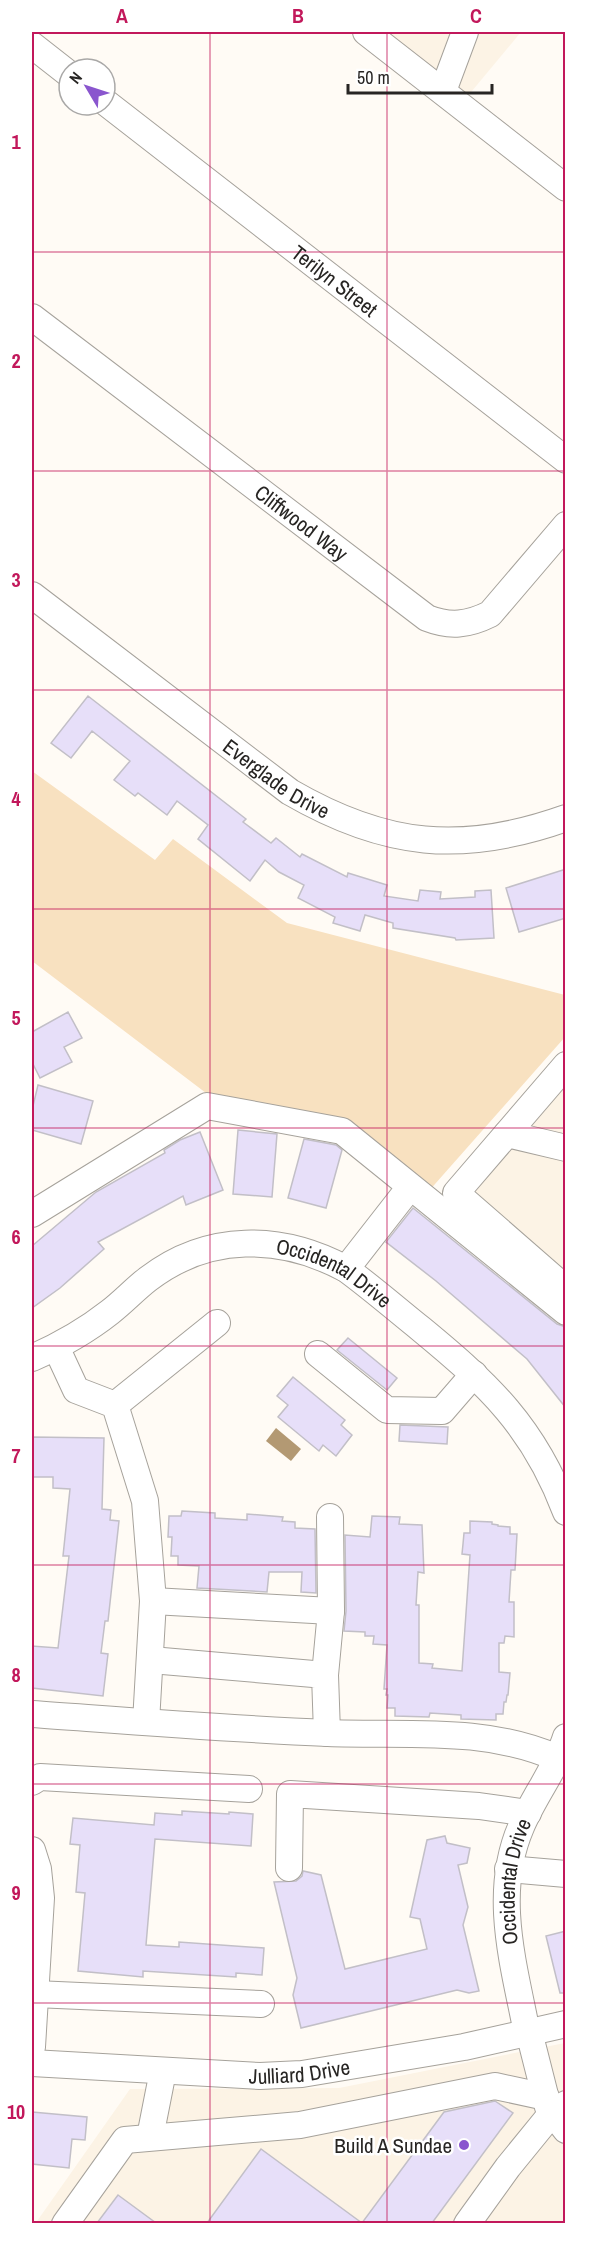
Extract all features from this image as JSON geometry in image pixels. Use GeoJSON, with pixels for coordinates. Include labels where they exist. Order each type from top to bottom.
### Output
{"type":"FeatureCollection","features":[{"type":"Feature","properties":{"kind":"street"},"geometry":{"type":"LineString","coordinates":[[366,32],[566,188]]}},
{"type":"Feature","properties":{"kind":"street"},"geometry":{"type":"LineString","coordinates":[[443,91],[465,32]]}},
{"type":"Feature","properties":{"kind":"street"},"geometry":{"type":"LineString","coordinates":[[32,45],[57,65]]}},
{"type":"Feature","properties":{"kind":"street","name":"Terilyn Street"},"geometry":{"type":"LineString","coordinates":[[117,111],[566,460]]}},
{"type":"Feature","properties":{"kind":"street","name":"Cliffwood Way"},"geometry":{"type":"LineString","coordinates":[[32,316],[427,618],[443,624],[460,625],[475,622],[490,614],[566,525]]}},
{"type":"Feature","properties":{"kind":"street","name":"Everglade Drive"},"geometry":{"type":"LineString","coordinates":[[32,595],[290,792],[321,810],[353,824],[411,838],[458,841],[499,837],[566,818]]}},
{"type":"Feature","properties":{"kind":"street"},"geometry":{"type":"LineString","coordinates":[[565,1293],[456,1193],[566,1065]]}},
{"type":"Feature","properties":{"kind":"street"},"geometry":{"type":"LineString","coordinates":[[32,1214],[207,1106],[342,1131],[410,1187],[565,1293]]}},
{"type":"Feature","properties":{"kind":"street"},"geometry":{"type":"LineString","coordinates":[[507,1134],[566,1148]]}},
{"type":"Feature","properties":{"kind":"street"},"geometry":{"type":"LineString","coordinates":[[346,1269],[410,1187]]}},
{"type":"Feature","properties":{"kind":"street","name":"Occidental Drive"},"geometry":{"type":"LineString","coordinates":[[32,1358],[56,1347],[111,1312],[149,1279],[174,1263],[216,1247],[252,1243],[296,1248],[346,1269],[474,1374],[512,1414],[537,1450],[566,1512]]}},
{"type":"Feature","properties":{"kind":"street"},"geometry":{"type":"LineString","coordinates":[[115,1405],[217,1323]]}},
{"type":"Feature","properties":{"kind":"street"},"geometry":{"type":"LineString","coordinates":[[56,1347],[76,1390],[115,1405]]}},
{"type":"Feature","properties":{"kind":"street"},"geometry":{"type":"LineString","coordinates":[[318,1354],[387,1410],[442,1411],[474,1374]]}},
{"type":"Feature","properties":{"kind":"street"},"geometry":{"type":"LineString","coordinates":[[115,1405],[145,1502],[153,1601],[146,1722]]}},
{"type":"Feature","properties":{"kind":"street"},"geometry":{"type":"LineString","coordinates":[[327,1733],[325,1674],[331,1611],[330,1517]]}},
{"type":"Feature","properties":{"kind":"street"},"geometry":{"type":"LineString","coordinates":[[153,1601],[331,1611]]}},
{"type":"Feature","properties":{"kind":"street"},"geometry":{"type":"LineString","coordinates":[[151,1660],[325,1674]]}},
{"type":"Feature","properties":{"kind":"street"},"geometry":{"type":"LineString","coordinates":[[32,1714],[327,1733],[472,1736],[561,1748]]}},
{"type":"Feature","properties":{"kind":"street","name":"Occidental Drive"},"geometry":{"type":"LineString","coordinates":[[557,2111],[528,2033],[505,1900],[508,1869],[513,1850],[528,1813],[561,1748]]}},
{"type":"Feature","properties":{"kind":"street"},"geometry":{"type":"LineString","coordinates":[[32,1782],[40,1777],[249,1789]]}},
{"type":"Feature","properties":{"kind":"street"},"geometry":{"type":"LineString","coordinates":[[289,1868],[290,1794],[479,1806],[528,1813]]}},
{"type":"Feature","properties":{"kind":"street"},"geometry":{"type":"LineString","coordinates":[[32,1850],[38,1869],[41,1898],[32,2047]]}},
{"type":"Feature","properties":{"kind":"street"},"geometry":{"type":"LineString","coordinates":[[508,1869],[566,1874]]}},
{"type":"Feature","properties":{"kind":"street"},"geometry":{"type":"LineString","coordinates":[[35,1994],[261,2004]]}},
{"type":"Feature","properties":{"kind":"street","name":"Julliard Drive"},"geometry":{"type":"LineString","coordinates":[[32,2063],[260,2076],[302,2074],[464,2047],[566,2024]]}},
{"type":"Feature","properties":{"kind":"street"},"geometry":{"type":"LineString","coordinates":[[150,2137],[163,2071]]}},
{"type":"Feature","properties":{"kind":"street"},"geometry":{"type":"LineString","coordinates":[[65,2223],[125,2140],[300,2125],[495,2086],[557,2111],[508,2167],[466,2223]]}},
{"type":"Feature","properties":{"kind":"shaded area"},"geometry":{"type":"Polygon","coordinates":[[[382,32],[521,32],[467,97],[382,32]]]}},
{"type":"Feature","properties":{"kind":"shaded area"},"geometry":{"type":"Polygon","coordinates":[[[32,771],[155,860],[173,839],[287,923],[565,995],[565,1037],[420,1201],[342,1123],[206,1093],[32,961],[32,771]]]}},
{"type":"Feature","properties":{"kind":"shaded area"},"geometry":{"type":"Polygon","coordinates":[[[565,1056],[565,1308],[437,1205],[565,1056]]]}},
{"type":"Feature","properties":{"kind":"shaded area"},"geometry":{"type":"Polygon","coordinates":[[[276,1428],[301,1449],[291,1461],[266,1441],[276,1428]]]}},
{"type":"Feature","properties":{"kind":"shaded area"},"geometry":{"type":"Polygon","coordinates":[[[565,2043],[565,2223],[35,2224],[130,2089],[339,2088],[565,2043]]]}},
{"type":"Feature","properties":{"kind":"building"},"geometry":{"type":"Polygon","coordinates":[[[88,696],[246,819],[243,822],[271,843],[276,838],[300,857],[302,854],[347,877],[348,873],[387,885],[384,896],[418,901],[420,890],[441,892],[440,899],[475,897],[475,891],[491,890],[494,938],[456,940],[393,928],[393,923],[365,915],[360,931],[333,923],[335,917],[298,898],[304,885],[279,872],[265,860],[250,881],[198,839],[208,825],[177,801],[167,815],[138,793],[135,796],[114,780],[130,761],[92,731],[71,758],[51,743],[88,696]]]}},
{"type":"Feature","properties":{"kind":"building"},"geometry":{"type":"Polygon","coordinates":[[[566,869],[566,918],[519,932],[506,888],[566,869]]]}},
{"type":"Feature","properties":{"kind":"building"},"geometry":{"type":"Polygon","coordinates":[[[68,1012],[82,1038],[64,1047],[72,1062],[40,1078],[32,1062],[32,1032],[68,1012]]]}},
{"type":"Feature","properties":{"kind":"building"},"geometry":{"type":"Polygon","coordinates":[[[38,1085],[93,1101],[81,1144],[32,1130],[32,1110],[38,1085]]]}},
{"type":"Feature","properties":{"kind":"building"},"geometry":{"type":"Polygon","coordinates":[[[238,1130],[277,1134],[272,1197],[233,1194],[238,1130]]]}},
{"type":"Feature","properties":{"kind":"building"},"geometry":{"type":"Polygon","coordinates":[[[200,1132],[223,1190],[186,1205],[183,1196],[98,1242],[104,1249],[60,1288],[32,1308],[32,1246],[96,1192],[165,1153],[164,1150],[180,1140],[200,1132]]]}},
{"type":"Feature","properties":{"kind":"building"},"geometry":{"type":"Polygon","coordinates":[[[304,1139],[336,1145],[342,1150],[326,1208],[288,1198],[304,1139]]]}},
{"type":"Feature","properties":{"kind":"building"},"geometry":{"type":"Polygon","coordinates":[[[413,1208],[557,1324],[566,1327],[566,1408],[527,1359],[436,1281],[386,1242],[413,1208]]]}},
{"type":"Feature","properties":{"kind":"building"},"geometry":{"type":"Polygon","coordinates":[[[348,1338],[397,1378],[387,1390],[337,1350],[348,1338]]]}},
{"type":"Feature","properties":{"kind":"building"},"geometry":{"type":"Polygon","coordinates":[[[293,1377],[345,1420],[341,1425],[352,1435],[336,1456],[323,1445],[319,1451],[278,1417],[288,1405],[277,1396],[293,1377]]]}},
{"type":"Feature","properties":{"kind":"building"},"geometry":{"type":"Polygon","coordinates":[[[400,1425],[448,1427],[447,1444],[399,1441],[400,1425]]]}},
{"type":"Feature","properties":{"kind":"building"},"geometry":{"type":"Polygon","coordinates":[[[32,1437],[104,1438],[102,1509],[111,1510],[110,1520],[119,1521],[108,1621],[105,1621],[101,1653],[108,1654],[103,1696],[32,1688],[32,1646],[58,1648],[69,1556],[63,1556],[70,1489],[53,1488],[53,1477],[32,1477],[32,1437]]]}},
{"type":"Feature","properties":{"kind":"building"},"geometry":{"type":"Polygon","coordinates":[[[182,1511],[215,1513],[215,1518],[247,1520],[247,1514],[283,1517],[282,1521],[295,1522],[295,1528],[315,1529],[316,1593],[301,1592],[302,1572],[269,1572],[267,1592],[197,1588],[199,1566],[178,1565],[178,1556],[171,1556],[172,1537],[168,1537],[169,1516],[181,1516],[182,1511]]]}},
{"type":"Feature","properties":{"kind":"building"},"geometry":{"type":"Polygon","coordinates":[[[372,1516],[400,1517],[399,1524],[422,1525],[424,1573],[418,1572],[416,1605],[419,1605],[419,1663],[433,1664],[432,1668],[462,1671],[470,1555],[462,1554],[464,1533],[470,1533],[470,1521],[492,1522],[498,1526],[510,1527],[510,1534],[517,1534],[515,1570],[511,1570],[509,1602],[514,1602],[514,1637],[505,1636],[504,1643],[499,1643],[499,1672],[510,1673],[508,1695],[504,1702],[503,1714],[496,1714],[496,1720],[461,1719],[461,1715],[430,1713],[429,1717],[395,1716],[395,1708],[387,1708],[388,1695],[386,1695],[387,1689],[384,1689],[387,1645],[373,1644],[374,1636],[365,1636],[365,1632],[344,1631],[345,1535],[370,1537],[372,1516]]]}},
{"type":"Feature","properties":{"kind":"building"},"geometry":{"type":"Polygon","coordinates":[[[182,1811],[253,1814],[251,1846],[155,1839],[146,1945],[179,1947],[179,1942],[264,1948],[262,1975],[236,1973],[236,1977],[143,1971],[143,1977],[78,1971],[85,1893],[76,1892],[80,1845],[70,1844],[73,1818],[154,1825],[155,1813],[182,1815],[182,1811]]]}},
{"type":"Feature","properties":{"kind":"building"},"geometry":{"type":"Polygon","coordinates":[[[445,1836],[447,1843],[470,1848],[467,1863],[458,1865],[468,1907],[463,1925],[479,1991],[469,1993],[457,1990],[301,2028],[293,1995],[297,1978],[274,1882],[296,1881],[302,1876],[303,1871],[321,1875],[345,1969],[427,1949],[420,1919],[410,1917],[427,1840],[445,1836]]]}},
{"type":"Feature","properties":{"kind":"building"},"geometry":{"type":"Polygon","coordinates":[[[566,1931],[566,1993],[560,1993],[546,1936],[566,1931]]]}},
{"type":"Feature","properties":{"kind":"building"},"geometry":{"type":"Polygon","coordinates":[[[495,2101],[513,2113],[432,2223],[362,2223],[444,2112],[495,2101]]]}},
{"type":"Feature","properties":{"kind":"building"},"geometry":{"type":"Polygon","coordinates":[[[32,2112],[87,2117],[85,2140],[72,2139],[69,2168],[32,2164],[32,2112]]]}},
{"type":"Feature","properties":{"kind":"building"},"geometry":{"type":"Polygon","coordinates":[[[261,2149],[362,2223],[207,2223],[261,2149]]]}},
{"type":"Feature","properties":{"kind":"building"},"geometry":{"type":"Polygon","coordinates":[[[118,2195],[156,2223],[97,2223],[118,2195]]]}},
{"type":"Feature","properties":{"kind":"place","name":"Build A Sundae"},"geometry":{"type":"Point","coordinates":[464,2145]}}]}
